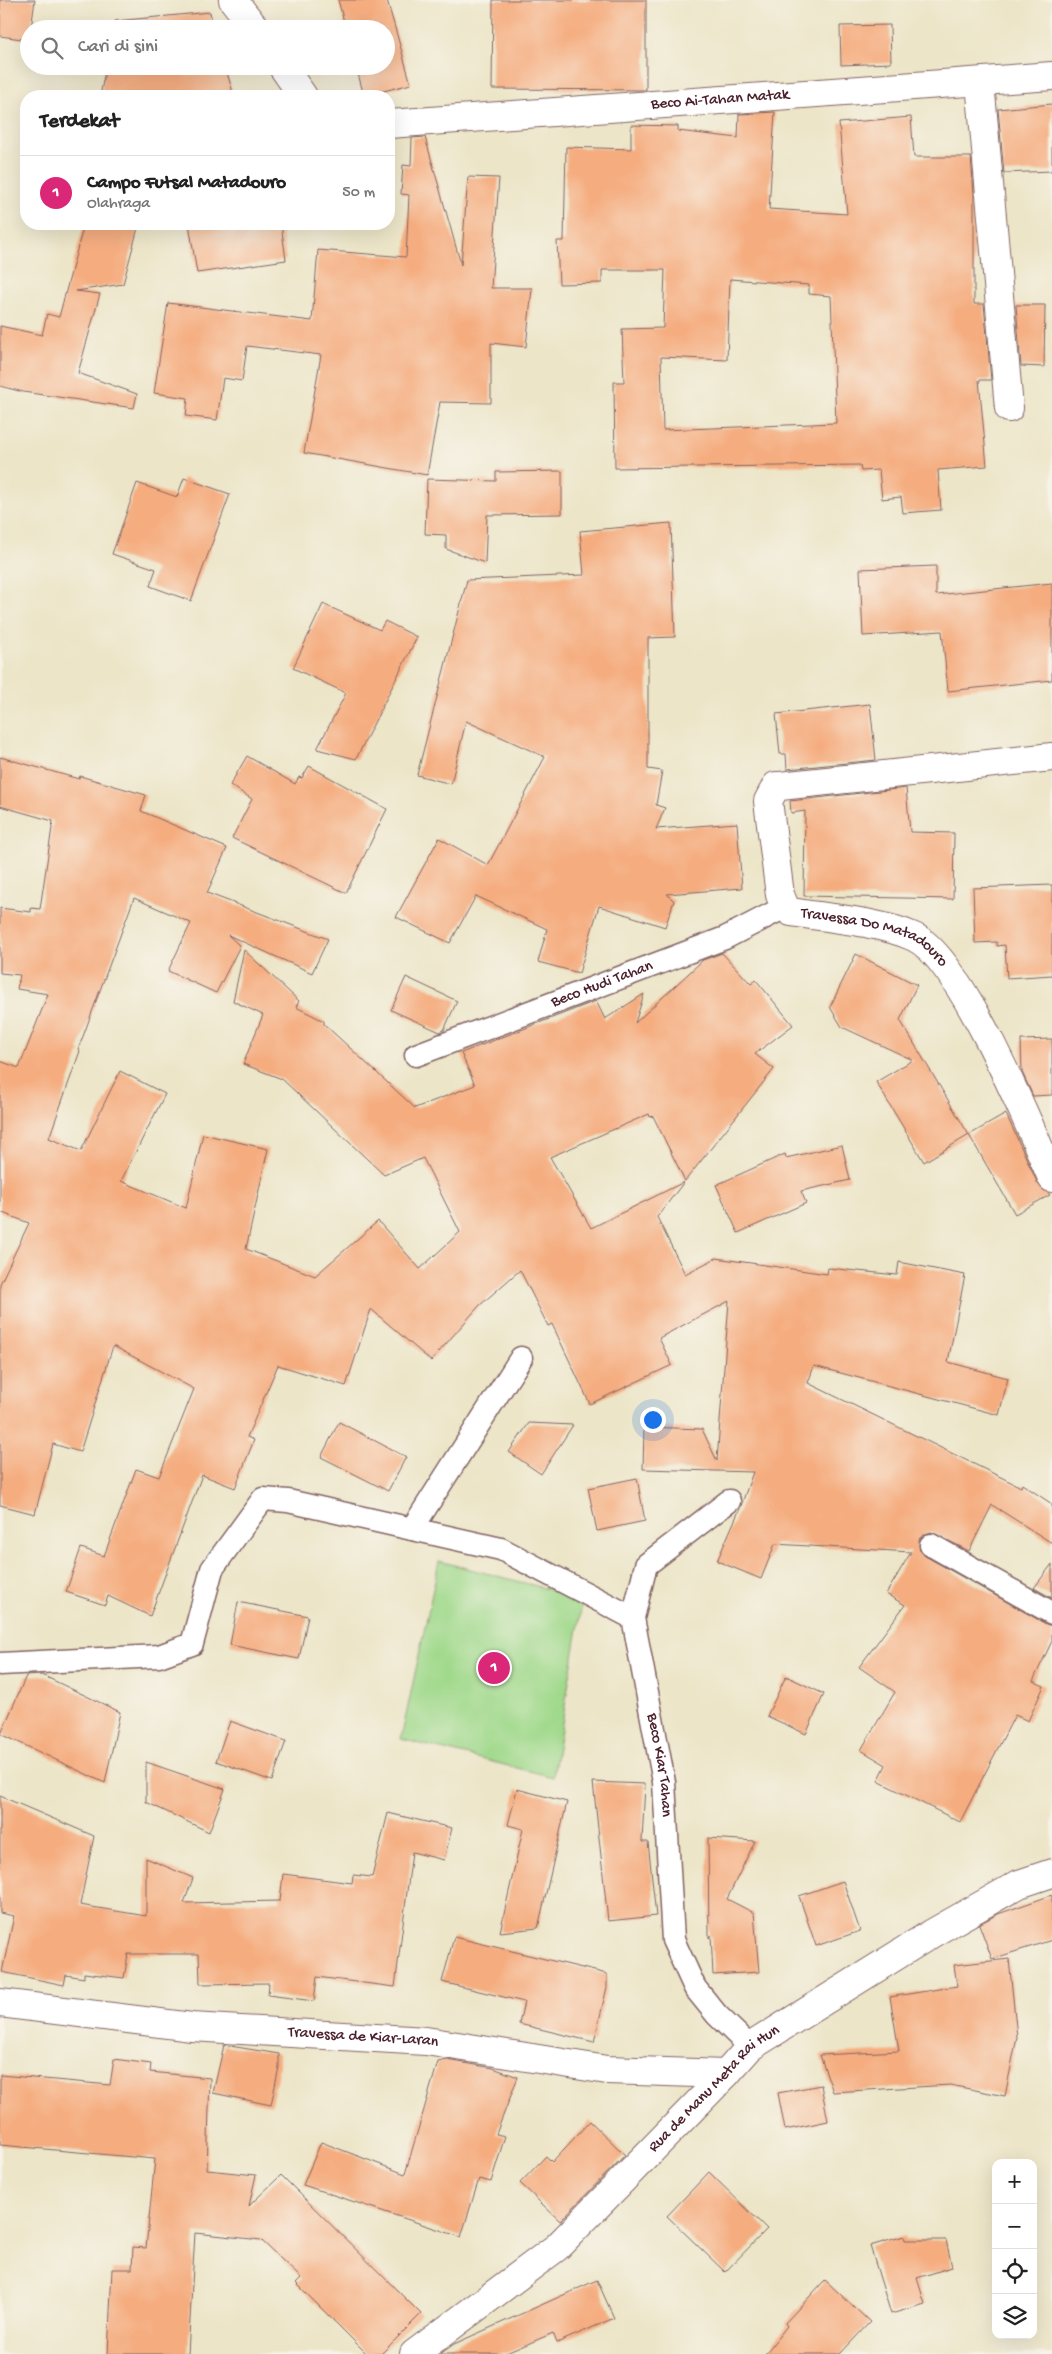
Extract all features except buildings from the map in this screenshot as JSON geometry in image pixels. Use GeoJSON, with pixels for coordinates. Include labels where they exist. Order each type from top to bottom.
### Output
{"type":"FeatureCollection","features":[{"type":"Feature","properties":{"kind":"street"},"geometry":{"type":"LineString","coordinates":[[233,0],[249,20]]}},
{"type":"Feature","properties":{"kind":"street"},"geometry":{"type":"LineString","coordinates":[[288,75],[299,90]]}},
{"type":"Feature","properties":{"kind":"street","name":"Beco Ai-Tahan Matak"},"geometry":{"type":"LineString","coordinates":[[395,124],[1052,76]]}},
{"type":"Feature","properties":{"kind":"street"},"geometry":{"type":"LineString","coordinates":[[980,82],[1009,408]]}},
{"type":"Feature","properties":{"kind":"street","name":"Travessa Do Matadouro"},"geometry":{"type":"LineString","coordinates":[[1052,757],[776,786],[768,801],[780,895],[785,907],[791,912],[895,929],[916,938],[932,951],[954,977],[1017,1096],[1052,1178]]}},
{"type":"Feature","properties":{"kind":"street","name":"Rua de Manu Meta Rai Hun"},"geometry":{"type":"LineString","coordinates":[[414,2354],[557,2247],[750,2047],[939,1929],[1019,1884],[1052,1873]]}},
{"type":"Feature","properties":{"kind":"street","name":"Travessa de Kiar-Laran"},"geometry":{"type":"LineString","coordinates":[[0,2003],[192,2027],[426,2041],[607,2070],[726,2074]]}},
{"type":"Feature","properties":{"kind":"lane","name":"Beco Hudi Tahan"},"geometry":{"type":"LineString","coordinates":[[416,1055],[725,938],[785,907]]}},
{"type":"Feature","properties":{"kind":"lane"},"geometry":{"type":"LineString","coordinates":[[412,1529],[521,1358]]}},
{"type":"Feature","properties":{"kind":"lane"},"geometry":{"type":"LineString","coordinates":[[0,1664],[158,1656],[192,1644],[212,1569],[263,1499],[288,1501],[501,1549],[634,1618]]}},
{"type":"Feature","properties":{"kind":"lane","name":"Beco Kiar Tahan"},"geometry":{"type":"LineString","coordinates":[[729,1501],[646,1564],[634,1618],[664,1782],[673,1940],[695,1988],[717,2015],[750,2047]]}},
{"type":"Feature","properties":{"kind":"lane"},"geometry":{"type":"LineString","coordinates":[[931,1545],[1052,1613]]}},
{"type":"Feature","properties":{"kind":"green space"},"geometry":{"type":"Polygon","coordinates":[[[439,1561],[583,1598],[553,1777],[401,1739],[439,1561]]]}},
{"type":"Feature","properties":{"kind":"place","name":"Campo Futsal Matadouro"},"geometry":{"type":"Point","coordinates":[494,1668]}}]}
